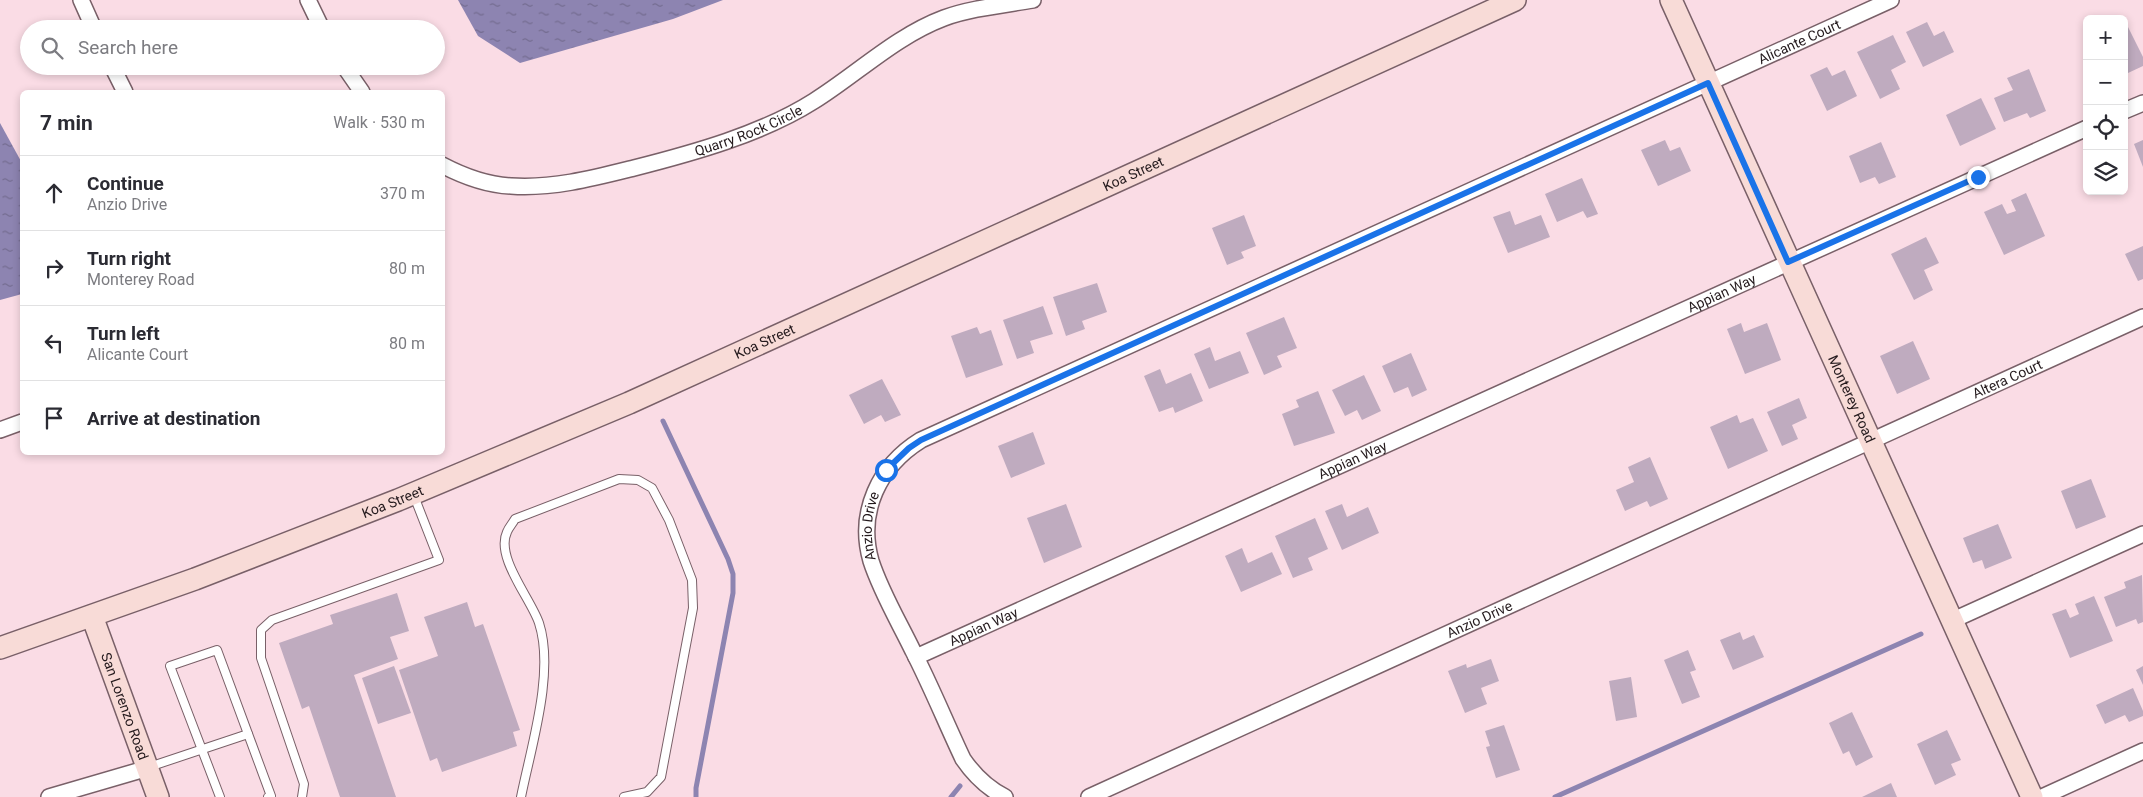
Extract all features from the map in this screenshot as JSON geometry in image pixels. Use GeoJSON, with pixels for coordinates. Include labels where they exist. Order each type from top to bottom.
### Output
{"type":"FeatureCollection","features":[{"type":"Feature","properties":{"kind":"main road","name":"Koa Street"},"geometry":{"type":"LineString","coordinates":[[0,648],[195,579],[413,494],[638,399],[1515,0]]}},
{"type":"Feature","properties":{"kind":"main road","name":"Monterey Road"},"geometry":{"type":"LineString","coordinates":[[1671,0],[1788,262],[2032,797]]}},
{"type":"Feature","properties":{"kind":"main road","name":"San Lorenzo Road"},"geometry":{"type":"LineString","coordinates":[[92,616],[158,797]]}},
{"type":"Feature","properties":{"kind":"street"},"geometry":{"type":"LineString","coordinates":[[81,0],[90,20]]}},
{"type":"Feature","properties":{"kind":"street"},"geometry":{"type":"LineString","coordinates":[[308,0],[318,20]]}},
{"type":"Feature","properties":{"kind":"street","name":"Quarry Rock Circle"},"geometry":{"type":"LineString","coordinates":[[445,167],[488,182],[509,186],[535,187],[596,177],[692,153],[758,129],[812,102],[910,34],[944,18],[1033,0]]}},
{"type":"Feature","properties":{"kind":"street","name":"Alicante Court"},"geometry":{"type":"LineString","coordinates":[[1708,83],[1891,0]]}},
{"type":"Feature","properties":{"kind":"street"},"geometry":{"type":"LineString","coordinates":[[116,75],[124,90]]}},
{"type":"Feature","properties":{"kind":"street"},"geometry":{"type":"LineString","coordinates":[[350,75],[361,90]]}},
{"type":"Feature","properties":{"kind":"street","name":"Anzio Drive"},"geometry":{"type":"LineString","coordinates":[[1005,797],[988,787],[978,778],[963,759],[875,571],[871,559],[868,512],[874,491],[886,470],[909,448],[948,428],[1708,83]]}},
{"type":"Feature","properties":{"kind":"street"},"geometry":{"type":"LineString","coordinates":[[2128,109],[2143,103]]}},
{"type":"Feature","properties":{"kind":"street"},"geometry":{"type":"LineString","coordinates":[[1788,262],[2083,130]]}},
{"type":"Feature","properties":{"kind":"street","name":"Appian Way"},"geometry":{"type":"LineString","coordinates":[[916,657],[1608,346],[1788,262]]}},
{"type":"Feature","properties":{"kind":"street","name":"Altera Court"},"geometry":{"type":"LineString","coordinates":[[1870,442],[2143,317]]}},
{"type":"Feature","properties":{"kind":"street"},"geometry":{"type":"LineString","coordinates":[[0,430],[20,423]]}},
{"type":"Feature","properties":{"kind":"street","name":"Anzio Drive"},"geometry":{"type":"LineString","coordinates":[[1088,797],[1870,442]]}},
{"type":"Feature","properties":{"kind":"street"},"geometry":{"type":"LineString","coordinates":[[1951,621],[2143,534]]}},
{"type":"Feature","properties":{"kind":"street"},"geometry":{"type":"LineString","coordinates":[[2042,797],[2143,751]]}},
{"type":"Feature","properties":{"kind":"street"},"geometry":{"type":"LineString","coordinates":[[48,797],[148,768]]}},
{"type":"Feature","properties":{"kind":"lane"},"geometry":{"type":"LineString","coordinates":[[521,797],[539,707],[545,661],[539,624],[510,568],[505,551],[506,533],[515,519],[619,479],[638,480],[652,488],[669,520],[692,580],[693,608],[661,777],[647,792],[624,797]]}},
{"type":"Feature","properties":{"kind":"lane"},"geometry":{"type":"LineString","coordinates":[[302,797],[304,784],[262,658],[261,630],[272,620],[439,560],[413,494]]}},
{"type":"Feature","properties":{"kind":"lane"},"geometry":{"type":"LineString","coordinates":[[220,797],[170,666],[217,650],[271,796],[268,797]]}},
{"type":"Feature","properties":{"kind":"lane"},"geometry":{"type":"LineString","coordinates":[[148,768],[248,734]]}},
{"type":"Feature","properties":{"kind":"water"},"geometry":{"type":"Polygon","coordinates":[[[458,0],[723,0],[673,19],[520,63],[478,36],[458,0]]]}},
{"type":"Feature","properties":{"kind":"water"},"geometry":{"type":"Polygon","coordinates":[[[0,123],[20,159],[20,295],[0,300],[0,123]]]}},
{"type":"Feature","properties":{"kind":"building"},"geometry":{"type":"Polygon","coordinates":[[[1927,22],[1934,36],[1944,31],[1954,52],[1923,67],[1906,32],[1927,22]]]}},
{"type":"Feature","properties":{"kind":"building"},"geometry":{"type":"Polygon","coordinates":[[[2128,27],[2143,57],[2143,66],[2128,73],[2128,27]]]}},
{"type":"Feature","properties":{"kind":"building"},"geometry":{"type":"Polygon","coordinates":[[[1893,35],[1906,62],[1891,70],[1900,89],[1880,99],[1857,52],[1893,35]]]}},
{"type":"Feature","properties":{"kind":"building"},"geometry":{"type":"Polygon","coordinates":[[[1827,67],[1832,76],[1845,70],[1857,96],[1827,111],[1810,75],[1827,67]]]}},
{"type":"Feature","properties":{"kind":"building"},"geometry":{"type":"Polygon","coordinates":[[[2029,69],[2046,111],[2030,118],[2027,113],[2004,122],[1994,98],[2013,90],[2007,78],[2029,69]]]}},
{"type":"Feature","properties":{"kind":"building"},"geometry":{"type":"Polygon","coordinates":[[[1981,98],[1996,129],[1960,146],[1946,115],[1981,98]]]}},
{"type":"Feature","properties":{"kind":"building"},"geometry":{"type":"Polygon","coordinates":[[[1665,140],[1670,151],[1680,147],[1691,171],[1658,186],[1641,150],[1665,140]]]}},
{"type":"Feature","properties":{"kind":"building"},"geometry":{"type":"Polygon","coordinates":[[[2143,140],[2143,167],[2134,144],[2143,140]]]}},
{"type":"Feature","properties":{"kind":"building"},"geometry":{"type":"Polygon","coordinates":[[[1881,142],[1896,177],[1879,184],[1875,177],[1860,183],[1849,156],[1881,142]]]}},
{"type":"Feature","properties":{"kind":"building"},"geometry":{"type":"Polygon","coordinates":[[[1582,178],[1598,214],[1587,218],[1583,211],[1557,222],[1545,194],[1582,178]]]}},
{"type":"Feature","properties":{"kind":"building"},"geometry":{"type":"Polygon","coordinates":[[[2026,193],[2045,236],[2004,255],[1984,212],[2002,204],[2007,214],[2016,211],[2011,200],[2026,193]]]}},
{"type":"Feature","properties":{"kind":"building"},"geometry":{"type":"Polygon","coordinates":[[[1510,211],[1515,225],[1541,215],[1550,237],[1508,253],[1493,217],[1510,211]]]}},
{"type":"Feature","properties":{"kind":"building"},"geometry":{"type":"Polygon","coordinates":[[[1244,215],[1256,246],[1241,252],[1244,258],[1227,265],[1212,228],[1244,215]]]}},
{"type":"Feature","properties":{"kind":"building"},"geometry":{"type":"Polygon","coordinates":[[[1926,237],[1939,263],[1924,270],[1933,290],[1914,300],[1891,254],[1926,237]]]}},
{"type":"Feature","properties":{"kind":"building"},"geometry":{"type":"Polygon","coordinates":[[[2143,246],[2143,279],[2138,281],[2125,254],[2143,246]]]}},
{"type":"Feature","properties":{"kind":"building"},"geometry":{"type":"Polygon","coordinates":[[[1097,283],[1107,312],[1082,321],[1085,329],[1066,336],[1053,297],[1097,283]]]}},
{"type":"Feature","properties":{"kind":"building"},"geometry":{"type":"Polygon","coordinates":[[[1043,306],[1053,334],[1030,341],[1034,353],[1017,359],[1003,320],[1043,306]]]}},
{"type":"Feature","properties":{"kind":"building"},"geometry":{"type":"Polygon","coordinates":[[[1284,317],[1297,348],[1277,356],[1282,367],[1264,375],[1246,333],[1284,317]]]}},
{"type":"Feature","properties":{"kind":"building"},"geometry":{"type":"Polygon","coordinates":[[[1741,323],[1744,332],[1767,323],[1781,360],[1745,374],[1727,329],[1741,323]]]}},
{"type":"Feature","properties":{"kind":"building"},"geometry":{"type":"Polygon","coordinates":[[[977,327],[980,334],[991,330],[1003,365],[966,378],[951,336],[977,327]]]}},
{"type":"Feature","properties":{"kind":"building"},"geometry":{"type":"Polygon","coordinates":[[[1913,341],[1930,379],[1897,394],[1880,356],[1913,341]]]}},
{"type":"Feature","properties":{"kind":"building"},"geometry":{"type":"Polygon","coordinates":[[[1210,347],[1215,361],[1240,351],[1249,373],[1209,389],[1194,354],[1210,347]]]}},
{"type":"Feature","properties":{"kind":"building"},"geometry":{"type":"Polygon","coordinates":[[[1411,353],[1427,390],[1412,397],[1408,387],[1394,393],[1382,366],[1411,353]]]}},
{"type":"Feature","properties":{"kind":"building"},"geometry":{"type":"Polygon","coordinates":[[[1160,369],[1166,384],[1191,373],[1203,401],[1175,413],[1173,407],[1159,412],[1144,376],[1160,369]]]}},
{"type":"Feature","properties":{"kind":"building"},"geometry":{"type":"Polygon","coordinates":[[[1364,375],[1381,411],[1362,420],[1357,410],[1345,416],[1332,390],[1364,375]]]}},
{"type":"Feature","properties":{"kind":"building"},"geometry":{"type":"Polygon","coordinates":[[[882,379],[901,415],[885,422],[881,415],[864,424],[849,395],[882,379]]]}},
{"type":"Feature","properties":{"kind":"building"},"geometry":{"type":"Polygon","coordinates":[[[1318,391],[1335,433],[1294,446],[1282,414],[1299,407],[1296,400],[1318,391]]]}},
{"type":"Feature","properties":{"kind":"building"},"geometry":{"type":"Polygon","coordinates":[[[1799,398],[1807,418],[1792,425],[1798,439],[1782,446],[1767,412],[1799,398]]]}},
{"type":"Feature","properties":{"kind":"building"},"geometry":{"type":"Polygon","coordinates":[[[1737,415],[1740,423],[1753,418],[1768,451],[1728,469],[1710,427],[1737,415]]]}},
{"type":"Feature","properties":{"kind":"building"},"geometry":{"type":"Polygon","coordinates":[[[1033,432],[1045,464],[1011,478],[998,446],[1033,432]]]}},
{"type":"Feature","properties":{"kind":"building"},"geometry":{"type":"Polygon","coordinates":[[[1650,457],[1668,499],[1650,507],[1647,501],[1625,511],[1616,490],[1634,482],[1628,467],[1650,457]]]}},
{"type":"Feature","properties":{"kind":"building"},"geometry":{"type":"Polygon","coordinates":[[[2091,479],[2106,517],[2076,529],[2061,491],[2091,479]]]}},
{"type":"Feature","properties":{"kind":"building"},"geometry":{"type":"Polygon","coordinates":[[[1066,504],[1082,547],[1044,563],[1027,518],[1066,504]]]}},
{"type":"Feature","properties":{"kind":"building"},"geometry":{"type":"Polygon","coordinates":[[[1342,504],[1347,517],[1368,507],[1379,533],[1342,550],[1325,511],[1342,504]]]}},
{"type":"Feature","properties":{"kind":"building"},"geometry":{"type":"Polygon","coordinates":[[[1315,518],[1328,549],[1308,558],[1313,570],[1293,578],[1275,536],[1315,518]]]}},
{"type":"Feature","properties":{"kind":"building"},"geometry":{"type":"Polygon","coordinates":[[[1998,524],[2012,558],[1985,569],[1982,560],[1973,563],[1963,538],[1998,524]]]}},
{"type":"Feature","properties":{"kind":"building"},"geometry":{"type":"Polygon","coordinates":[[[1242,548],[1248,563],[1272,552],[1282,574],[1241,592],[1225,556],[1242,548]]]}},
{"type":"Feature","properties":{"kind":"building"},"geometry":{"type":"Polygon","coordinates":[[[2142,575],[2143,622],[2138,624],[2136,619],[2116,627],[2104,597],[2126,588],[2124,582],[2142,575]]]}},
{"type":"Feature","properties":{"kind":"building"},"geometry":{"type":"Polygon","coordinates":[[[397,593],[409,631],[390,637],[398,659],[354,675],[396,797],[340,797],[309,706],[302,709],[279,643],[333,624],[330,615],[397,593]]]}},
{"type":"Feature","properties":{"kind":"building"},"geometry":{"type":"Polygon","coordinates":[[[2094,596],[2113,641],[2070,658],[2052,614],[2066,609],[2070,618],[2079,614],[2075,604],[2094,596]]]}},
{"type":"Feature","properties":{"kind":"building"},"geometry":{"type":"Polygon","coordinates":[[[467,602],[475,627],[483,624],[520,730],[513,732],[517,746],[442,772],[437,758],[430,761],[399,670],[438,656],[424,617],[467,602]]]}},
{"type":"Feature","properties":{"kind":"building"},"geometry":{"type":"Polygon","coordinates":[[[1740,632],[1743,640],[1754,635],[1764,657],[1733,670],[1720,640],[1740,632]]]}},
{"type":"Feature","properties":{"kind":"building"},"geometry":{"type":"Polygon","coordinates":[[[1688,650],[1696,670],[1690,672],[1700,697],[1682,704],[1664,660],[1688,650]]]}},
{"type":"Feature","properties":{"kind":"building"},"geometry":{"type":"Polygon","coordinates":[[[1491,659],[1499,681],[1481,688],[1487,704],[1465,713],[1448,671],[1466,664],[1467,668],[1491,659]]]}},
{"type":"Feature","properties":{"kind":"building"},"geometry":{"type":"Polygon","coordinates":[[[394,666],[411,713],[378,724],[362,678],[394,666]]]}},
{"type":"Feature","properties":{"kind":"building"},"geometry":{"type":"Polygon","coordinates":[[[2143,666],[2143,685],[2136,670],[2143,666]]]}},
{"type":"Feature","properties":{"kind":"building"},"geometry":{"type":"Polygon","coordinates":[[[1631,677],[1637,717],[1616,721],[1609,681],[1631,677]]]}},
{"type":"Feature","properties":{"kind":"building"},"geometry":{"type":"Polygon","coordinates":[[[2133,688],[2143,711],[2143,716],[2129,722],[2125,715],[2105,724],[2096,705],[2133,688]]]}},
{"type":"Feature","properties":{"kind":"building"},"geometry":{"type":"Polygon","coordinates":[[[1852,712],[1873,757],[1856,766],[1849,751],[1843,754],[1829,723],[1852,712]]]}},
{"type":"Feature","properties":{"kind":"building"},"geometry":{"type":"Polygon","coordinates":[[[1504,725],[1520,770],[1496,778],[1486,747],[1490,746],[1485,731],[1504,725]]]}},
{"type":"Feature","properties":{"kind":"building"},"geometry":{"type":"Polygon","coordinates":[[[1947,730],[1961,760],[1951,764],[1956,775],[1935,785],[1917,744],[1947,730]]]}},
{"type":"Feature","properties":{"kind":"building"},"geometry":{"type":"Polygon","coordinates":[[[1891,783],[1897,797],[1862,797],[1891,783]]]}},
{"type":"Feature","properties":{"kind":"waterway"},"geometry":{"type":"LineString","coordinates":[[663,421],[728,559],[733,574],[733,593],[696,788],[696,797]]}},
{"type":"Feature","properties":{"kind":"waterway"},"geometry":{"type":"LineString","coordinates":[[1555,797],[1921,634]]}},
{"type":"Feature","properties":{"kind":"waterway"},"geometry":{"type":"LineString","coordinates":[[951,797],[960,786]]}},
{"type":"Feature","properties":{"kind":"route"},"geometry":{"type":"LineString","coordinates":[[886,470],[898,457],[921,440],[1708,83],[1788,262],[1978,177]]}}]}
